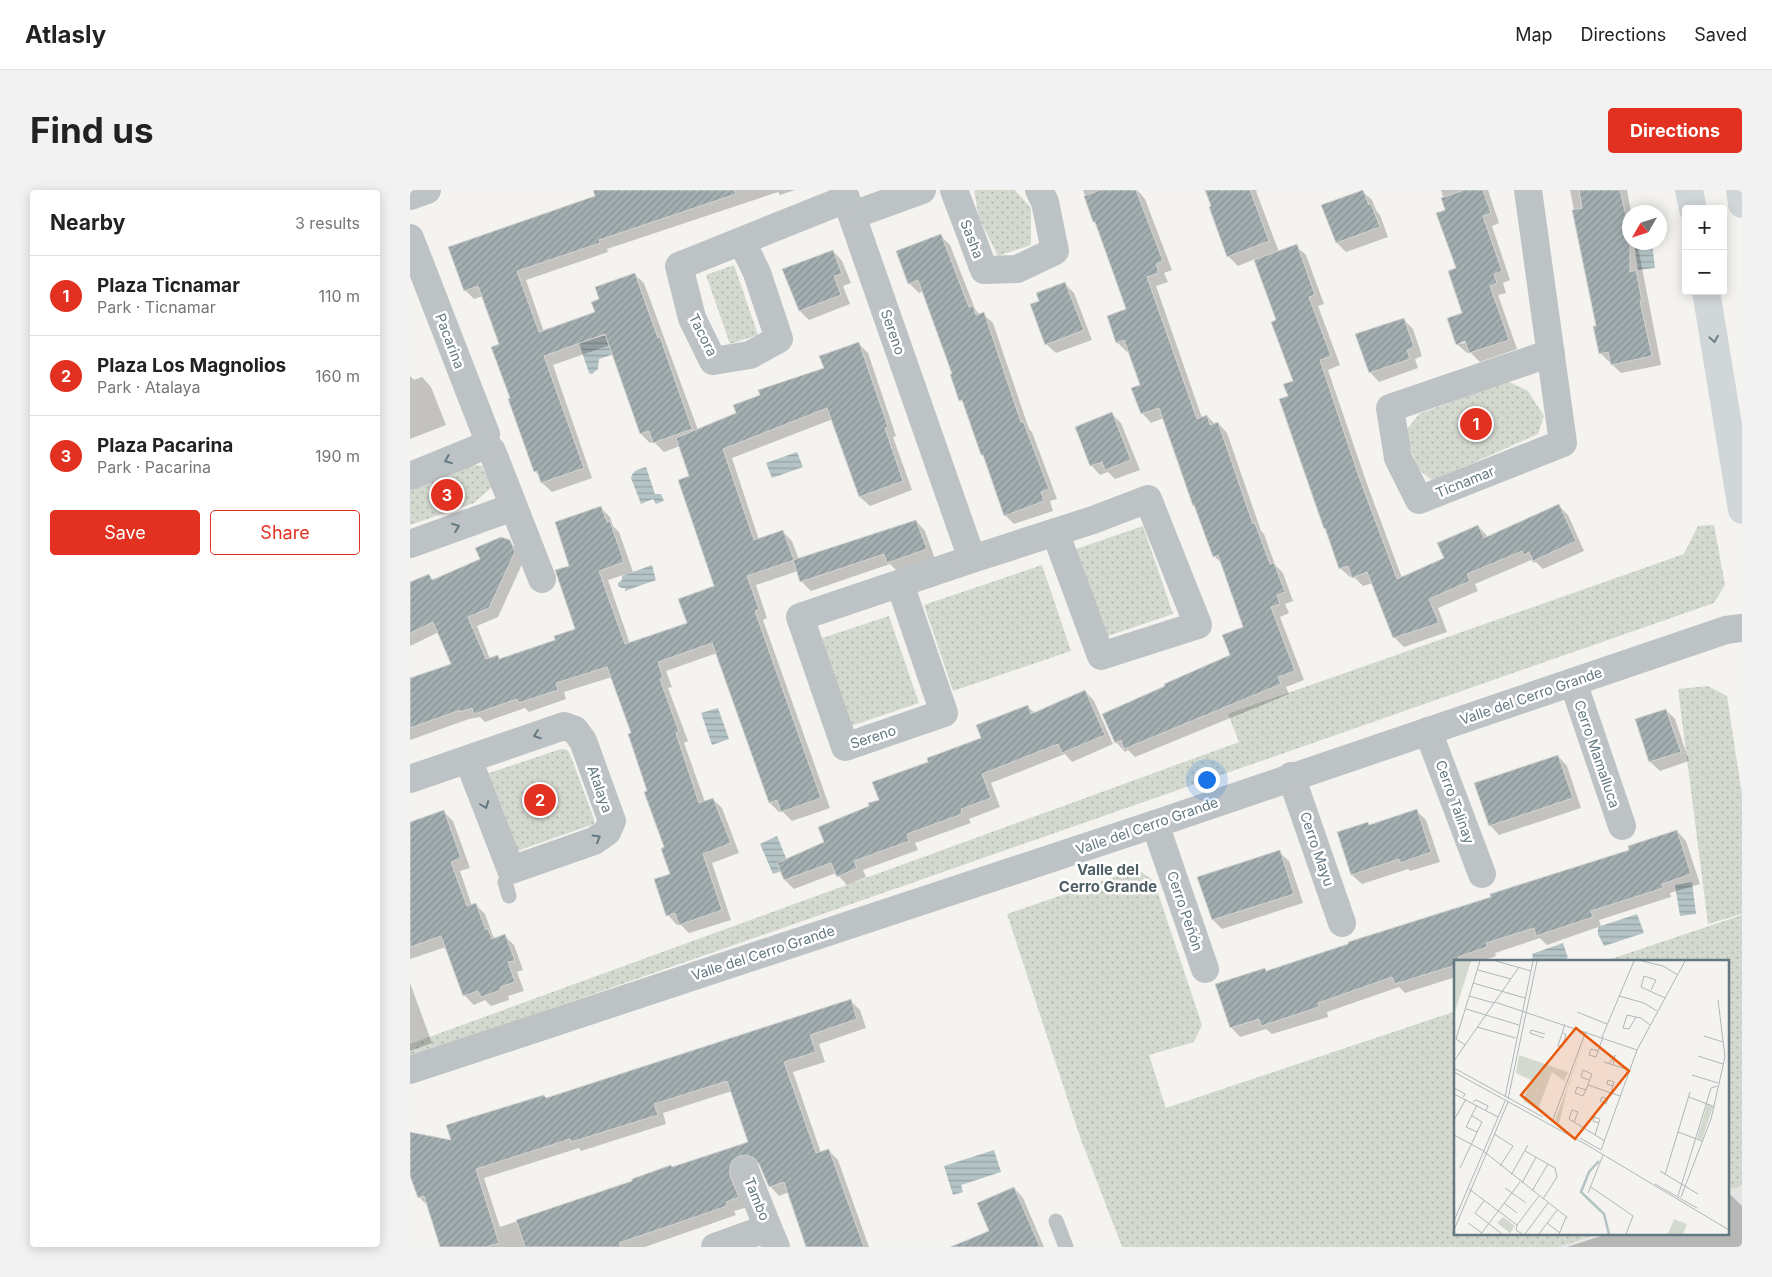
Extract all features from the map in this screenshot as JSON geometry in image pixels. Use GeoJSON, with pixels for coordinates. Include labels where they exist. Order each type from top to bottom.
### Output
{"type":"FeatureCollection","features":[{"type":"Feature","properties":{"kind":"main road"},"geometry":{"type":"LineString","coordinates":[[1690,190],[1692,205]]}},
{"type":"Feature","properties":{"kind":"main road"},"geometry":{"type":"LineString","coordinates":[[1740,190],[1742,204]]}},
{"type":"Feature","properties":{"kind":"main road"},"geometry":{"type":"LineString","coordinates":[[1707,295],[1742,510]]}},
{"type":"Feature","properties":{"kind":"street"},"geometry":{"type":"LineString","coordinates":[[410,196],[427,190]]}},
{"type":"Feature","properties":{"kind":"street"},"geometry":{"type":"LineString","coordinates":[[742,242],[847,201],[922,190]]}},
{"type":"Feature","properties":{"kind":"street","name":"Sasha"},"geometry":{"type":"LineString","coordinates":[[954,190],[984,270],[1017,269],[1055,251],[1044,202],[1039,190]]}},
{"type":"Feature","properties":{"kind":"street","name":"Ticnamar"},"geometry":{"type":"LineString","coordinates":[[1528,190],[1563,442],[1419,500],[1398,458],[1390,408],[1550,352]]}},
{"type":"Feature","properties":{"kind":"street","name":"Sereno"},"geometry":{"type":"LineString","coordinates":[[847,201],[972,559]]}},
{"type":"Feature","properties":{"kind":"street","name":"Pacarina"},"geometry":{"type":"LineString","coordinates":[[410,238],[486,434],[485,443],[492,451],[542,579]]}},
{"type":"Feature","properties":{"kind":"street"},"geometry":{"type":"LineString","coordinates":[[410,476],[480,448],[485,443]]}},
{"type":"Feature","properties":{"kind":"street","name":"Sereno"},"geometry":{"type":"LineString","coordinates":[[900,584],[944,713],[844,748],[800,617],[1148,499],[1198,625],[1102,656],[1055,532]]}},
{"type":"Feature","properties":{"kind":"street"},"geometry":{"type":"LineString","coordinates":[[410,544],[513,507]]}},
{"type":"Feature","properties":{"kind":"street","name":"Valle del Cerro Grande"},"geometry":{"type":"LineString","coordinates":[[410,1070],[1154,824],[1726,630],[1742,628]]}},
{"type":"Feature","properties":{"kind":"street","name":"Cerro Mamalluca"},"geometry":{"type":"LineString","coordinates":[[1573,682],[1622,826]]}},
{"type":"Feature","properties":{"kind":"street","name":"Atalaya"},"geometry":{"type":"LineString","coordinates":[[410,779],[468,759],[564,726],[575,730],[583,741],[612,821],[607,832],[594,841],[510,883],[468,759]]}},
{"type":"Feature","properties":{"kind":"street","name":"Cerro Talinay"},"geometry":{"type":"LineString","coordinates":[[1428,731],[1482,874]]}},
{"type":"Feature","properties":{"kind":"street","name":"Cerro Mayu"},"geometry":{"type":"LineString","coordinates":[[1291,776],[1342,922]]}},
{"type":"Feature","properties":{"kind":"street","name":"Cerro Peñón"},"geometry":{"type":"LineString","coordinates":[[1154,824],[1205,969]]}},
{"type":"Feature","properties":{"kind":"street","name":"Tambo"},"geometry":{"type":"LineString","coordinates":[[715,1247],[772,1237],[745,1170]]}},
{"type":"Feature","properties":{"kind":"lane"},"geometry":{"type":"LineString","coordinates":[[1056,1221],[1066,1247]]}},
{"type":"Feature","properties":{"kind":"shaded area"},"geometry":{"type":"Polygon","coordinates":[[[974,190],[1015,190],[1031,208],[1031,245],[998,256],[979,218],[974,190]]]}},
{"type":"Feature","properties":{"kind":"shaded area"},"geometry":{"type":"Polygon","coordinates":[[[1635,250],[1653,250],[1655,268],[1638,270],[1635,250]]]}},
{"type":"Feature","properties":{"kind":"shaded area"},"geometry":{"type":"Polygon","coordinates":[[[734,265],[758,335],[730,344],[706,275],[734,265]]]}},
{"type":"Feature","properties":{"kind":"shaded area"},"geometry":{"type":"Polygon","coordinates":[[[614,333],[620,352],[599,359],[598,369],[592,374],[589,373],[579,343],[614,333]]]}},
{"type":"Feature","properties":{"kind":"shaded area"},"geometry":{"type":"Polygon","coordinates":[[[1507,381],[1528,391],[1544,416],[1538,434],[1433,481],[1418,469],[1405,432],[1419,414],[1507,381]]]}},
{"type":"Feature","properties":{"kind":"shaded area"},"geometry":{"type":"Polygon","coordinates":[[[797,452],[803,467],[772,478],[766,463],[797,452]]]}},
{"type":"Feature","properties":{"kind":"shaded area"},"geometry":{"type":"Polygon","coordinates":[[[459,462],[482,466],[492,487],[474,503],[410,525],[410,482],[459,462]]]}},
{"type":"Feature","properties":{"kind":"shaded area"},"geometry":{"type":"Polygon","coordinates":[[[646,467],[655,494],[661,494],[664,501],[656,504],[653,499],[641,504],[631,478],[639,469],[646,467]]]}},
{"type":"Feature","properties":{"kind":"shaded area"},"geometry":{"type":"Polygon","coordinates":[[[1714,525],[1725,585],[1714,603],[410,1058],[410,1044],[1239,742],[1228,714],[1684,554],[1698,526],[1714,525]]]}},
{"type":"Feature","properties":{"kind":"shaded area"},"geometry":{"type":"Polygon","coordinates":[[[1143,526],[1173,614],[1105,637],[1076,549],[1143,526]]]}},
{"type":"Feature","properties":{"kind":"shaded area"},"geometry":{"type":"Polygon","coordinates":[[[652,565],[656,580],[625,591],[625,588],[618,586],[622,576],[652,565]]]}},
{"type":"Feature","properties":{"kind":"shaded area"},"geometry":{"type":"Polygon","coordinates":[[[1042,565],[1071,651],[953,691],[924,605],[1042,565]]]}},
{"type":"Feature","properties":{"kind":"shaded area"},"geometry":{"type":"Polygon","coordinates":[[[889,616],[919,703],[851,726],[822,638],[889,616]]]}},
{"type":"Feature","properties":{"kind":"shaded area"},"geometry":{"type":"Polygon","coordinates":[[[1708,686],[1727,696],[1742,795],[1742,914],[1708,924],[1678,689],[1708,686]]]}},
{"type":"Feature","properties":{"kind":"shaded area"},"geometry":{"type":"Polygon","coordinates":[[[718,708],[729,739],[712,745],[701,713],[718,708]]]}},
{"type":"Feature","properties":{"kind":"shaded area"},"geometry":{"type":"Polygon","coordinates":[[[561,749],[567,750],[570,754],[594,819],[594,824],[517,851],[486,776],[489,773],[561,749]]]}},
{"type":"Feature","properties":{"kind":"shaded area"},"geometry":{"type":"Polygon","coordinates":[[[777,836],[790,868],[773,874],[760,844],[777,836]]]}},
{"type":"Feature","properties":{"kind":"shaded area"},"geometry":{"type":"Polygon","coordinates":[[[1137,869],[1154,881],[1202,1025],[1194,1042],[1149,1055],[1166,1108],[1454,1012],[1454,1234],[1597,1234],[1560,1247],[1122,1247],[1080,1137],[1007,914],[1137,869]]]}},
{"type":"Feature","properties":{"kind":"shaded area"},"geometry":{"type":"Polygon","coordinates":[[[1692,882],[1696,914],[1680,916],[1675,885],[1692,882]]]}},
{"type":"Feature","properties":{"kind":"shaded area"},"geometry":{"type":"Polygon","coordinates":[[[1637,914],[1644,933],[1604,946],[1598,934],[1598,927],[1637,914]]]}},
{"type":"Feature","properties":{"kind":"shaded area"},"geometry":{"type":"Polygon","coordinates":[[[1742,915],[1742,1186],[1730,1189],[1730,960],[1608,960],[1742,915]]]}},
{"type":"Feature","properties":{"kind":"shaded area"},"geometry":{"type":"Polygon","coordinates":[[[1563,943],[1568,958],[1563,960],[1530,960],[1533,957],[1532,954],[1563,943]]]}},
{"type":"Feature","properties":{"kind":"shaded area"},"geometry":{"type":"Polygon","coordinates":[[[994,1150],[1001,1172],[961,1185],[963,1192],[953,1195],[944,1166],[994,1150]]]}},
{"type":"Feature","properties":{"kind":"shaded area"},"geometry":{"type":"Polygon","coordinates":[[[1742,1186],[1742,1247],[1560,1247],[1597,1234],[1730,1234],[1730,1189],[1742,1186]]]}},
{"type":"Feature","properties":{"kind":"building"},"geometry":{"type":"Polygon","coordinates":[[[593,190],[735,190],[736,194],[599,240],[600,243],[517,271],[539,332],[595,312],[591,302],[599,299],[595,287],[635,273],[658,338],[660,337],[692,429],[653,443],[649,431],[640,434],[605,334],[544,356],[584,468],[541,483],[537,471],[534,472],[491,347],[499,344],[478,286],[464,291],[448,247],[595,196],[593,190]]]}},
{"type":"Feature","properties":{"kind":"building"},"geometry":{"type":"Polygon","coordinates":[[[1100,190],[1136,190],[1163,261],[1156,264],[1159,273],[1147,277],[1197,419],[1207,415],[1210,425],[1218,422],[1253,524],[1255,523],[1270,564],[1274,563],[1285,592],[1277,595],[1280,604],[1271,607],[1295,671],[1278,677],[1281,684],[1124,749],[1121,740],[1115,743],[1102,714],[1230,655],[1222,635],[1243,627],[1218,555],[1213,557],[1193,506],[1159,408],[1141,414],[1131,388],[1140,385],[1124,340],[1116,343],[1107,316],[1126,309],[1084,196],[1100,190]]]}},
{"type":"Feature","properties":{"kind":"building"},"geometry":{"type":"Polygon","coordinates":[[[1205,190],[1250,190],[1269,241],[1227,257],[1209,207],[1211,206],[1205,190]]]}},
{"type":"Feature","properties":{"kind":"building"},"geometry":{"type":"Polygon","coordinates":[[[1363,190],[1380,227],[1336,243],[1321,205],[1363,190]]]}},
{"type":"Feature","properties":{"kind":"building"},"geometry":{"type":"Polygon","coordinates":[[[1464,190],[1483,190],[1491,213],[1483,216],[1502,271],[1494,274],[1497,283],[1490,286],[1509,340],[1469,353],[1465,341],[1456,345],[1447,318],[1462,313],[1448,271],[1456,268],[1436,213],[1445,210],[1441,198],[1464,190]]]}},
{"type":"Feature","properties":{"kind":"building"},"geometry":{"type":"Polygon","coordinates":[[[1579,190],[1620,190],[1623,205],[1622,250],[1630,250],[1630,272],[1636,270],[1642,301],[1640,301],[1652,356],[1611,365],[1608,352],[1599,354],[1593,326],[1596,326],[1572,210],[1582,208],[1579,190]]]}},
{"type":"Feature","properties":{"kind":"building"},"geometry":{"type":"Polygon","coordinates":[[[941,234],[969,307],[973,305],[976,315],[984,312],[1021,422],[1023,421],[1049,489],[1041,492],[1044,501],[1004,516],[962,400],[959,401],[950,374],[952,374],[918,280],[908,284],[896,251],[941,234]]]}},
{"type":"Feature","properties":{"kind":"building"},"geometry":{"type":"Polygon","coordinates":[[[1297,244],[1315,295],[1309,297],[1331,356],[1320,360],[1358,474],[1397,579],[1444,558],[1437,543],[1478,525],[1484,538],[1559,504],[1576,541],[1533,561],[1529,552],[1524,555],[1522,551],[1467,574],[1470,581],[1429,599],[1439,623],[1393,638],[1367,572],[1352,578],[1348,566],[1339,569],[1279,399],[1288,396],[1283,384],[1293,381],[1271,322],[1276,320],[1254,260],[1297,244]]]}},
{"type":"Feature","properties":{"kind":"building"},"geometry":{"type":"Polygon","coordinates":[[[833,250],[842,274],[834,276],[841,295],[799,311],[782,269],[833,250]]]}},
{"type":"Feature","properties":{"kind":"building"},"geometry":{"type":"Polygon","coordinates":[[[1065,282],[1084,330],[1045,345],[1030,304],[1039,301],[1036,293],[1065,282]]]}},
{"type":"Feature","properties":{"kind":"building"},"geometry":{"type":"Polygon","coordinates":[[[1404,318],[1414,347],[1407,350],[1410,359],[1369,373],[1355,334],[1404,318]]]}},
{"type":"Feature","properties":{"kind":"building"},"geometry":{"type":"Polygon","coordinates":[[[859,342],[888,427],[885,428],[903,481],[859,497],[827,408],[723,449],[754,540],[783,530],[794,560],[747,576],[759,609],[755,611],[821,798],[781,812],[777,800],[769,803],[712,643],[658,662],[663,678],[660,679],[679,732],[676,733],[699,803],[713,798],[731,843],[703,854],[722,910],[679,925],[675,913],[666,916],[654,879],[670,874],[661,849],[664,847],[644,792],[647,791],[628,734],[631,733],[607,667],[556,683],[558,690],[518,703],[517,699],[474,714],[472,708],[460,712],[460,710],[410,728],[410,678],[451,664],[433,622],[410,633],[410,582],[429,574],[432,580],[480,559],[475,548],[501,537],[510,540],[515,552],[489,608],[468,617],[486,659],[498,655],[499,659],[555,640],[554,636],[575,629],[555,570],[569,566],[555,522],[601,506],[607,522],[610,521],[624,562],[599,571],[625,644],[687,623],[678,599],[714,586],[678,480],[689,476],[676,438],[736,413],[733,405],[760,395],[758,390],[824,368],[819,356],[859,342]]]}},
{"type":"Feature","properties":{"kind":"building"},"geometry":{"type":"Polygon","coordinates":[[[1112,412],[1131,460],[1105,470],[1102,462],[1090,466],[1075,427],[1112,412]]]}},
{"type":"Feature","properties":{"kind":"building"},"geometry":{"type":"Polygon","coordinates":[[[916,520],[927,549],[887,563],[884,554],[800,582],[793,560],[916,520]]]}},
{"type":"Feature","properties":{"kind":"building"},"geometry":{"type":"Polygon","coordinates":[[[1085,690],[1105,735],[1062,753],[1058,744],[982,774],[991,798],[961,809],[962,814],[907,834],[909,841],[854,861],[857,868],[837,877],[831,863],[784,880],[777,863],[824,842],[818,827],[869,806],[868,803],[879,800],[872,782],[928,762],[927,758],[981,738],[976,725],[1028,705],[1031,714],[1085,690]]]}},
{"type":"Feature","properties":{"kind":"building"},"geometry":{"type":"Polygon","coordinates":[[[1666,709],[1681,752],[1649,762],[1635,719],[1666,709]]]}},
{"type":"Feature","properties":{"kind":"building"},"geometry":{"type":"Polygon","coordinates":[[[1558,755],[1573,798],[1489,826],[1474,783],[1558,755]]]}},
{"type":"Feature","properties":{"kind":"building"},"geometry":{"type":"Polygon","coordinates":[[[1417,809],[1431,852],[1400,863],[1399,859],[1351,875],[1337,832],[1368,822],[1369,825],[1417,809]]]}},
{"type":"Feature","properties":{"kind":"building"},"geometry":{"type":"Polygon","coordinates":[[[444,810],[461,858],[451,862],[467,906],[476,903],[486,930],[488,929],[492,939],[505,934],[515,961],[508,962],[515,982],[500,987],[501,990],[481,997],[478,991],[463,996],[441,936],[410,947],[410,822],[444,810]]]}},
{"type":"Feature","properties":{"kind":"building"},"geometry":{"type":"Polygon","coordinates":[[[1677,830],[1691,874],[1662,884],[1663,888],[1591,911],[1593,917],[1536,936],[1534,928],[1486,943],[1487,947],[1458,957],[1459,960],[1454,960],[1454,966],[1395,984],[1392,977],[1318,1003],[1319,1007],[1261,1026],[1259,1019],[1230,1028],[1215,984],[1265,968],[1266,971],[1348,944],[1348,942],[1491,897],[1490,894],[1629,850],[1628,846],[1677,830]]]}},
{"type":"Feature","properties":{"kind":"building"},"geometry":{"type":"Polygon","coordinates":[[[1280,850],[1294,894],[1212,920],[1197,877],[1280,850]]]}},
{"type":"Feature","properties":{"kind":"building"},"geometry":{"type":"Polygon","coordinates":[[[851,999],[857,1019],[810,1035],[816,1052],[784,1062],[816,1153],[829,1149],[864,1247],[806,1247],[784,1182],[769,1187],[759,1164],[754,1158],[747,1155],[739,1156],[733,1160],[730,1167],[730,1176],[739,1197],[726,1202],[727,1206],[619,1243],[621,1247],[525,1247],[516,1220],[632,1181],[632,1179],[671,1165],[672,1167],[748,1142],[727,1081],[654,1104],[658,1115],[571,1142],[570,1139],[476,1169],[499,1243],[486,1247],[440,1247],[424,1196],[418,1198],[410,1176],[410,1132],[451,1140],[446,1125],[544,1095],[546,1098],[851,999]]]}},
{"type":"Feature","properties":{"kind":"building"},"geometry":{"type":"Polygon","coordinates":[[[1014,1187],[1040,1247],[950,1247],[989,1231],[977,1203],[1014,1187]]]}},
{"type":"Feature","properties":{"kind":"place","name":"Plaza Ticnamar"},"geometry":{"type":"Point","coordinates":[1476,424]}},
{"type":"Feature","properties":{"kind":"place","name":"Plaza Pacarina"},"geometry":{"type":"Point","coordinates":[447,495]}},
{"type":"Feature","properties":{"kind":"place","name":"Plaza Los Magnolios"},"geometry":{"type":"Point","coordinates":[540,800]}},
{"type":"Feature","properties":{"kind":"district","name":"Valle del Cerro Grande"},"geometry":{"type":"Point","coordinates":[1108,878]}}]}
